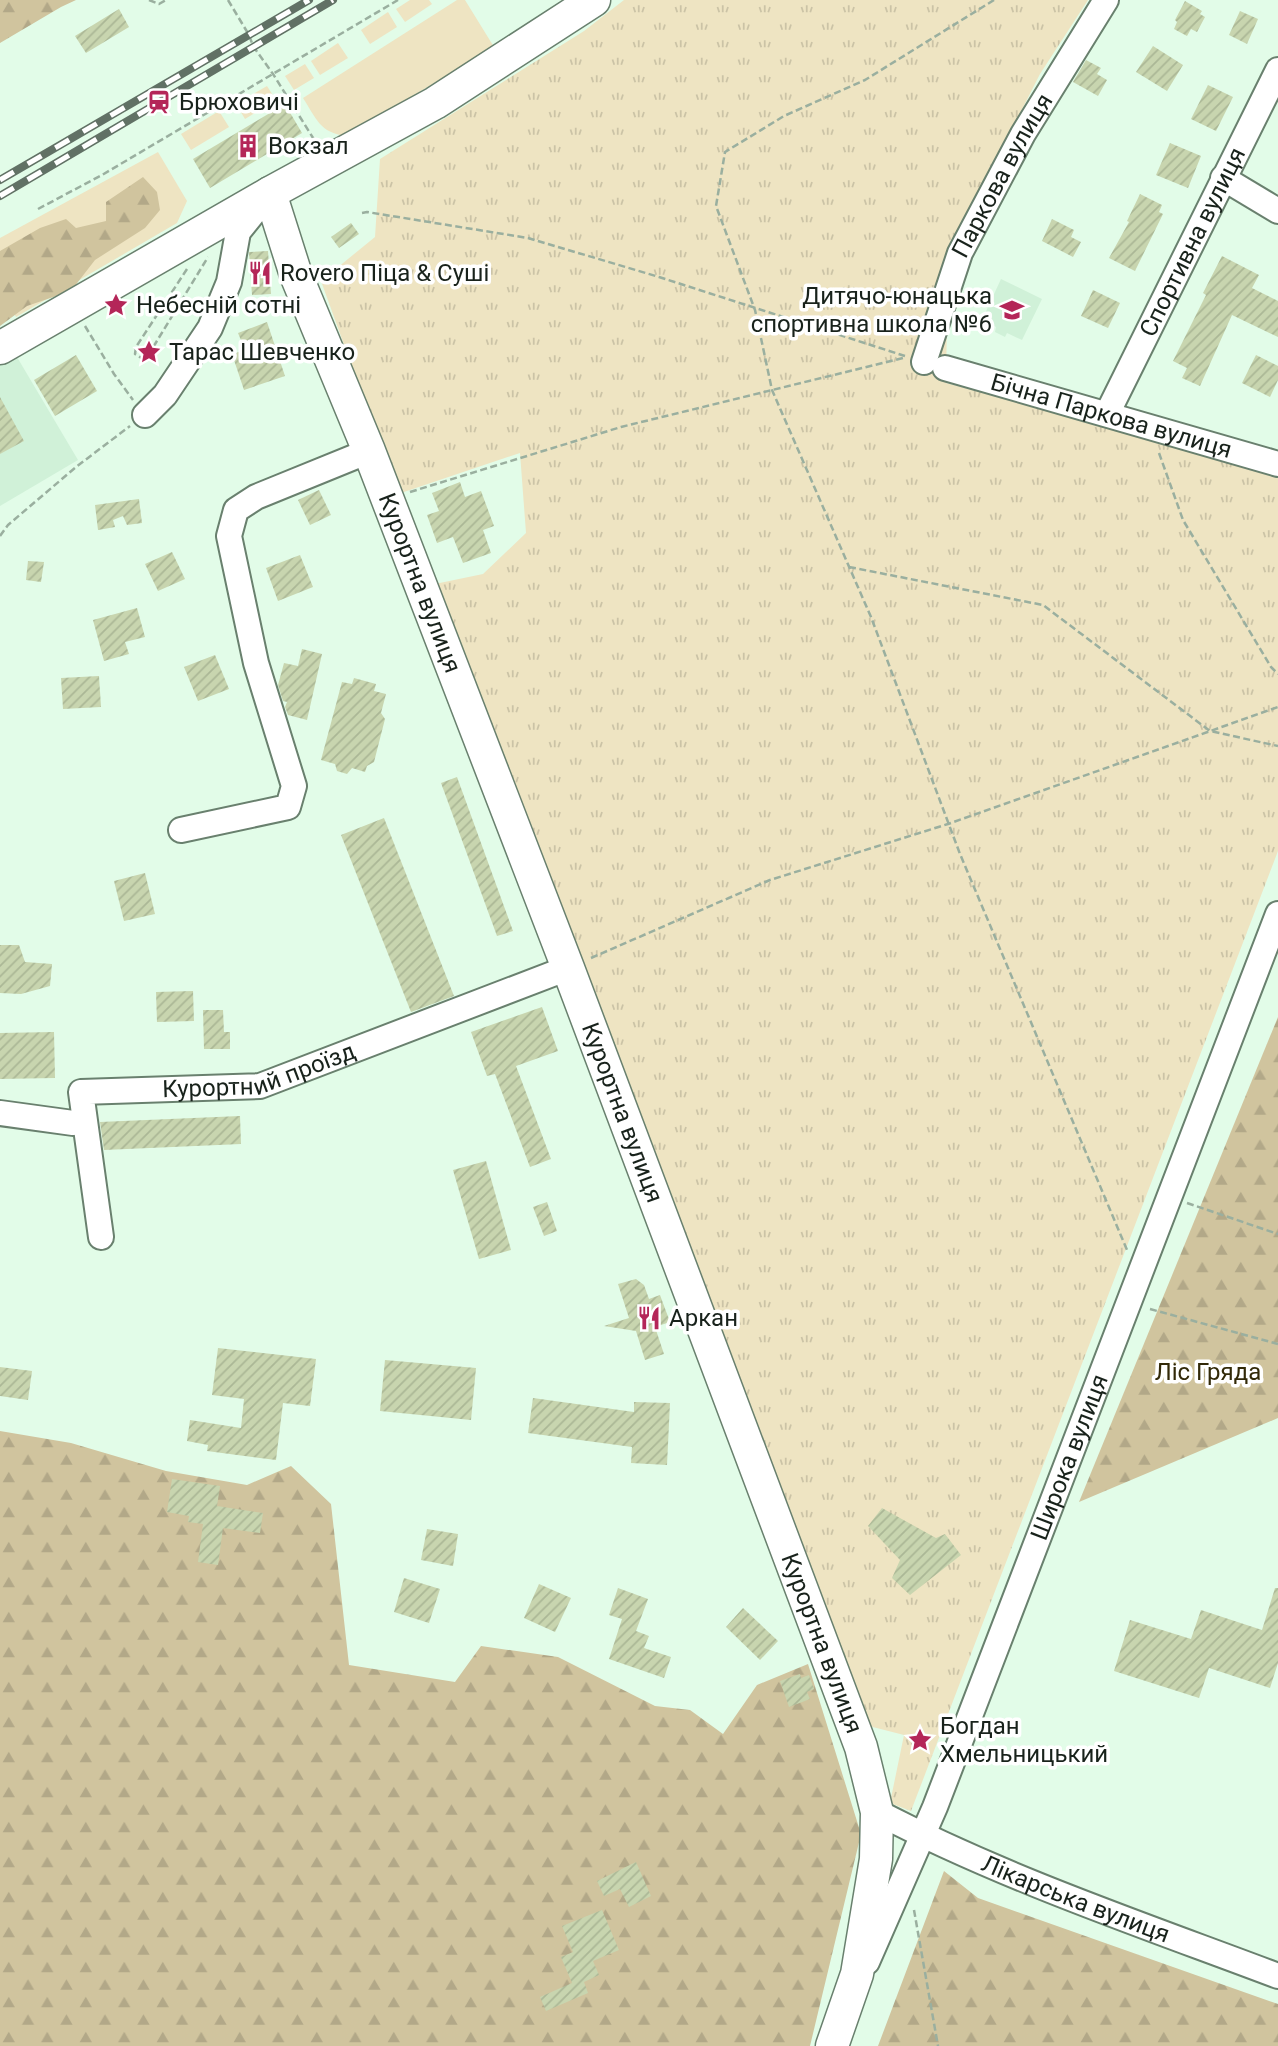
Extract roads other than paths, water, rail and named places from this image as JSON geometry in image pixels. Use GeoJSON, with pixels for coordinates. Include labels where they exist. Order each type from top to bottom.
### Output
{"type":"FeatureCollection","features":[{"type":"Feature","properties":{"kind":"main road"},"geometry":{"type":"LineString","coordinates":[[0,348],[270,192],[435,103],[594,0]]}},
{"type":"Feature","properties":{"kind":"main road","name":"Курортна вулиця"},"geometry":{"type":"LineString","coordinates":[[270,192],[296,275],[388,499],[568,968],[861,1747],[877,1812],[876,1859],[862,1951],[851,1997],[832,2046]]}},
{"type":"Feature","properties":{"kind":"street","name":"Паркова вулиця"},"geometry":{"type":"LineString","coordinates":[[925,362],[960,253],[1023,134],[1106,0]]}},
{"type":"Feature","properties":{"kind":"street","name":"Спортивна вулиця"},"geometry":{"type":"LineString","coordinates":[[1107,414],[1278,70]]}},
{"type":"Feature","properties":{"kind":"street"},"geometry":{"type":"LineString","coordinates":[[1223,178],[1278,211]]}},
{"type":"Feature","properties":{"kind":"street"},"geometry":{"type":"LineString","coordinates":[[145,415],[165,395],[210,328],[229,282],[238,232],[270,192]]}},
{"type":"Feature","properties":{"kind":"street","name":"Бічна Паркова вулиця"},"geometry":{"type":"LineString","coordinates":[[925,362],[1278,464]]}},
{"type":"Feature","properties":{"kind":"street"},"geometry":{"type":"LineString","coordinates":[[181,830],[288,807],[294,786],[256,663],[229,536],[236,510],[256,497],[369,451]]}},
{"type":"Feature","properties":{"kind":"street","name":"Широка вулиця"},"geometry":{"type":"LineString","coordinates":[[851,1997],[923,1836],[1278,914]]}},
{"type":"Feature","properties":{"kind":"street","name":"Курортний проїзд"},"geometry":{"type":"LineString","coordinates":[[101,1237],[81,1092],[260,1086],[568,968]]}},
{"type":"Feature","properties":{"kind":"street"},"geometry":{"type":"LineString","coordinates":[[0,1113],[84,1121]]}},
{"type":"Feature","properties":{"kind":"street","name":"Лікарська вулиця"},"geometry":{"type":"LineString","coordinates":[[877,1812],[923,1836],[1015,1877],[1278,1976]]}},
{"type":"Feature","properties":{"kind":"railway"},"geometry":{"type":"LineString","coordinates":[[0,180],[309,0]]}},
{"type":"Feature","properties":{"kind":"railway"},"geometry":{"type":"LineString","coordinates":[[0,196],[333,0]]}},
{"type":"Feature","properties":{"kind":"place","name":"Брюховичі"},"geometry":{"type":"Point","coordinates":[159,102]}},
{"type":"Feature","properties":{"kind":"place","name":"Вокзал"},"geometry":{"type":"Point","coordinates":[248,146]}},
{"type":"Feature","properties":{"kind":"place","name":"Rovero Піца & Суші"},"geometry":{"type":"Point","coordinates":[260,273]}},
{"type":"Feature","properties":{"kind":"place","name":"Небесній сотні"},"geometry":{"type":"Point","coordinates":[116,305]}},
{"type":"Feature","properties":{"kind":"place","name":"Дитячо-юнацька спортивна школа №6"},"geometry":{"type":"Point","coordinates":[1012,310]}},
{"type":"Feature","properties":{"kind":"place","name":"Тарас Шевченко"},"geometry":{"type":"Point","coordinates":[149,352]}},
{"type":"Feature","properties":{"kind":"place","name":"Аркан"},"geometry":{"type":"Point","coordinates":[649,1318]}},
{"type":"Feature","properties":{"kind":"place","name":"Богдан Хмельницький"},"geometry":{"type":"Point","coordinates":[920,1740]}},
{"type":"Feature","properties":{"kind":"park label","name":"Ліс Гряда"},"geometry":{"type":"Point","coordinates":[1208,1372]}}]}
